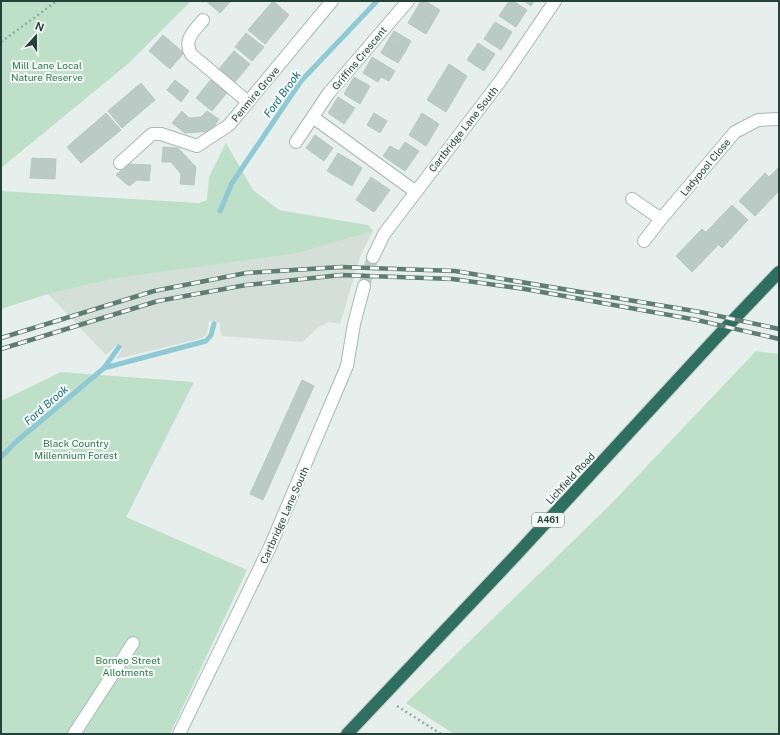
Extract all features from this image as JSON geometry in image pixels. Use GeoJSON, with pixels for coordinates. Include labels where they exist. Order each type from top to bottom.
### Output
{"type":"FeatureCollection","features":[{"type":"Feature","properties":{"kind":"highway","name":"Lichfield Road"},"geometry":{"type":"LineString","coordinates":[[347,734],[518,553],[716,338],[779,272]]}},
{"type":"Feature","properties":{"kind":"highway","name":"Lichfield Road"},"geometry":{"type":"LineString","coordinates":[[352,734],[378,700]]}},
{"type":"Feature","properties":{"kind":"street","name":"Penmire Grove"},"geometry":{"type":"LineString","coordinates":[[120,163],[152,134],[161,134],[197,146],[229,125],[332,1]]}},
{"type":"Feature","properties":{"kind":"street","name":"Griffins Crescent"},"geometry":{"type":"LineString","coordinates":[[296,142],[314,118],[328,94],[408,1]]}},
{"type":"Feature","properties":{"kind":"street","name":"Cartbridge Lane South"},"geometry":{"type":"LineString","coordinates":[[373,258],[384,234],[501,80],[555,1]]}},
{"type":"Feature","properties":{"kind":"street"},"geometry":{"type":"LineString","coordinates":[[203,20],[189,38],[188,48],[191,54],[248,102]]}},
{"type":"Feature","properties":{"kind":"street"},"geometry":{"type":"LineString","coordinates":[[314,118],[416,192]]}},
{"type":"Feature","properties":{"kind":"street","name":"Ladypool Close"},"geometry":{"type":"LineString","coordinates":[[644,241],[735,132],[758,120],[779,119]]}},
{"type":"Feature","properties":{"kind":"street"},"geometry":{"type":"LineString","coordinates":[[632,200],[661,219]]}},
{"type":"Feature","properties":{"kind":"street","name":"Cartbridge Lane South"},"geometry":{"type":"LineString","coordinates":[[179,734],[270,547],[347,366],[354,324],[364,286]]}},
{"type":"Feature","properties":{"kind":"street"},"geometry":{"type":"LineString","coordinates":[[74,734],[133,643]]}},
{"type":"Feature","properties":{"kind":"path"},"geometry":{"type":"LineString","coordinates":[[1,42],[57,1]]}},
{"type":"Feature","properties":{"kind":"path"},"geometry":{"type":"LineString","coordinates":[[397,706],[441,734]]}},
{"type":"Feature","properties":{"kind":"shaded area"},"geometry":{"type":"Polygon","coordinates":[[[368,225],[373,231],[361,254],[340,324],[329,322],[319,327],[302,342],[222,336],[220,323],[209,321],[207,334],[203,338],[116,359],[122,349],[115,346],[106,355],[48,294],[118,278],[187,268],[368,225]]]}},
{"type":"Feature","properties":{"kind":"green space","name":"Mill Lane Local Nature Reserve"},"geometry":{"type":"Polygon","coordinates":[[[1,1],[191,1],[129,63],[1,168],[1,1]]]}},
{"type":"Feature","properties":{"kind":"green space"},"geometry":{"type":"Polygon","coordinates":[[[226,143],[253,190],[279,210],[368,225],[373,231],[297,253],[118,278],[48,294],[1,309],[1,191],[199,203],[207,200],[209,177],[226,143]]]}},
{"type":"Feature","properties":{"kind":"green space"},"geometry":{"type":"Polygon","coordinates":[[[756,351],[779,354],[779,734],[454,734],[406,703],[610,505],[756,351]]]}},
{"type":"Feature","properties":{"kind":"green space"},"geometry":{"type":"Polygon","coordinates":[[[61,372],[194,382],[126,517],[247,570],[170,734],[1,734],[1,401],[61,372]]]}},
{"type":"Feature","properties":{"kind":"building"},"geometry":{"type":"Polygon","coordinates":[[[206,1],[231,1],[220,13],[206,1]]]}},
{"type":"Feature","properties":{"kind":"building"},"geometry":{"type":"Polygon","coordinates":[[[273,1],[289,15],[265,44],[248,30],[273,1]]]}},
{"type":"Feature","properties":{"kind":"building"},"geometry":{"type":"Polygon","coordinates":[[[421,1],[425,1],[440,10],[433,22],[415,11],[421,1]]]}},
{"type":"Feature","properties":{"kind":"building"},"geometry":{"type":"Polygon","coordinates":[[[509,1],[513,1],[527,10],[516,27],[499,16],[509,1]]]}},
{"type":"Feature","properties":{"kind":"building"},"geometry":{"type":"Polygon","coordinates":[[[524,1],[534,1],[531,6],[524,1]]]}},
{"type":"Feature","properties":{"kind":"building"},"geometry":{"type":"Polygon","coordinates":[[[415,11],[433,22],[426,34],[408,23],[415,11]]]}},
{"type":"Feature","properties":{"kind":"building"},"geometry":{"type":"Polygon","coordinates":[[[495,22],[512,32],[501,50],[484,39],[495,22]]]}},
{"type":"Feature","properties":{"kind":"building"},"geometry":{"type":"Polygon","coordinates":[[[394,31],[411,41],[405,52],[387,42],[394,31]]]}},
{"type":"Feature","properties":{"kind":"building"},"geometry":{"type":"Polygon","coordinates":[[[246,33],[264,47],[252,61],[235,47],[246,33]]]}},
{"type":"Feature","properties":{"kind":"building"},"geometry":{"type":"Polygon","coordinates":[[[163,35],[184,53],[170,69],[149,51],[163,35]]]}},
{"type":"Feature","properties":{"kind":"building"},"geometry":{"type":"Polygon","coordinates":[[[387,42],[405,52],[398,63],[381,53],[387,42]]]}},
{"type":"Feature","properties":{"kind":"building"},"geometry":{"type":"Polygon","coordinates":[[[478,43],[495,54],[484,71],[467,60],[478,43]]]}},
{"type":"Feature","properties":{"kind":"building"},"geometry":{"type":"Polygon","coordinates":[[[234,51],[250,64],[235,82],[219,69],[234,51]]]}},
{"type":"Feature","properties":{"kind":"building"},"geometry":{"type":"Polygon","coordinates":[[[372,57],[395,71],[389,81],[381,77],[378,82],[363,73],[372,57]]]}},
{"type":"Feature","properties":{"kind":"building"},"geometry":{"type":"Polygon","coordinates":[[[449,64],[467,76],[446,112],[427,100],[449,64]]]}},
{"type":"Feature","properties":{"kind":"building"},"geometry":{"type":"Polygon","coordinates":[[[213,77],[229,90],[212,111],[196,98],[213,77]]]}},
{"type":"Feature","properties":{"kind":"building"},"geometry":{"type":"Polygon","coordinates":[[[354,77],[370,86],[360,104],[344,94],[354,77]]]}},
{"type":"Feature","properties":{"kind":"building"},"geometry":{"type":"Polygon","coordinates":[[[175,80],[189,91],[181,102],[167,90],[175,80]]]}},
{"type":"Feature","properties":{"kind":"building"},"geometry":{"type":"Polygon","coordinates":[[[141,83],[155,100],[122,128],[108,111],[141,83]]]}},
{"type":"Feature","properties":{"kind":"building"},"geometry":{"type":"Polygon","coordinates":[[[338,97],[355,108],[344,124],[328,113],[338,97]]]}},
{"type":"Feature","properties":{"kind":"building"},"geometry":{"type":"Polygon","coordinates":[[[182,111],[189,118],[201,117],[207,111],[219,119],[211,131],[185,133],[172,123],[182,111]]]}},
{"type":"Feature","properties":{"kind":"building"},"geometry":{"type":"Polygon","coordinates":[[[106,113],[121,130],[81,163],[67,147],[106,113]]]}},
{"type":"Feature","properties":{"kind":"building"},"geometry":{"type":"Polygon","coordinates":[[[374,113],[387,121],[380,133],[367,125],[374,113]]]}},
{"type":"Feature","properties":{"kind":"building"},"geometry":{"type":"Polygon","coordinates":[[[422,113],[439,124],[426,146],[409,135],[422,113]]]}},
{"type":"Feature","properties":{"kind":"building"},"geometry":{"type":"Polygon","coordinates":[[[315,135],[333,148],[324,161],[306,148],[315,135]]]}},
{"type":"Feature","properties":{"kind":"building"},"geometry":{"type":"Polygon","coordinates":[[[405,142],[419,151],[405,171],[383,156],[390,146],[399,151],[405,142]]]}},
{"type":"Feature","properties":{"kind":"building"},"geometry":{"type":"Polygon","coordinates":[[[163,147],[178,148],[196,167],[194,185],[180,184],[181,174],[171,162],[162,162],[163,147]]]}},
{"type":"Feature","properties":{"kind":"building"},"geometry":{"type":"Polygon","coordinates":[[[338,153],[350,160],[339,178],[327,171],[338,153]]]}},
{"type":"Feature","properties":{"kind":"building"},"geometry":{"type":"Polygon","coordinates":[[[32,158],[56,159],[55,179],[30,178],[32,158]]]}},
{"type":"Feature","properties":{"kind":"building"},"geometry":{"type":"Polygon","coordinates":[[[350,160],[362,168],[352,186],[339,178],[350,160]]]}},
{"type":"Feature","properties":{"kind":"building"},"geometry":{"type":"Polygon","coordinates":[[[128,164],[151,165],[149,181],[137,180],[129,186],[116,175],[128,164]]]}},
{"type":"Feature","properties":{"kind":"building"},"geometry":{"type":"Polygon","coordinates":[[[779,167],[779,187],[769,177],[779,167]]]}},
{"type":"Feature","properties":{"kind":"building"},"geometry":{"type":"Polygon","coordinates":[[[765,173],[779,187],[779,191],[755,216],[739,201],[765,173]]]}},
{"type":"Feature","properties":{"kind":"building"},"geometry":{"type":"Polygon","coordinates":[[[371,177],[390,190],[374,212],[356,200],[371,177]]]}},
{"type":"Feature","properties":{"kind":"building"},"geometry":{"type":"Polygon","coordinates":[[[732,205],[748,220],[722,248],[706,232],[732,205]]]}},
{"type":"Feature","properties":{"kind":"building"},"geometry":{"type":"Polygon","coordinates":[[[702,229],[719,244],[692,272],[676,256],[702,229]]]}},
{"type":"Feature","properties":{"kind":"building"},"geometry":{"type":"Polygon","coordinates":[[[302,380],[314,386],[263,500],[250,494],[302,380]]]}},
{"type":"Feature","properties":{"kind":"waterway","name":"Ford Brook"},"geometry":{"type":"LineString","coordinates":[[220,211],[232,183],[301,81],[377,1]]}},
{"type":"Feature","properties":{"kind":"waterway","name":"Ford Brook"},"geometry":{"type":"LineString","coordinates":[[104,368],[206,341],[211,335],[214,324]]}},
{"type":"Feature","properties":{"kind":"waterway","name":"Ford Brook"},"geometry":{"type":"LineString","coordinates":[[1,457],[17,441],[104,368],[119,347]]}},
{"type":"Feature","properties":{"kind":"tunnel"},"geometry":{"type":"LineString","coordinates":[[364,286],[373,257]]}},
{"type":"Feature","properties":{"kind":"railway"},"geometry":{"type":"LineString","coordinates":[[1,338],[154,291],[246,273],[341,267],[455,271],[700,312],[779,329]]}},
{"type":"Feature","properties":{"kind":"railway"},"geometry":{"type":"LineString","coordinates":[[1,349],[158,301],[246,285],[341,275],[453,279],[525,289],[697,320],[779,339]]}},
{"type":"Feature","properties":{"kind":"park label","name":"Black Country Millennium Forest"},"geometry":{"type":"Point","coordinates":[76,448]}},
{"type":"Feature","properties":{"kind":"park label","name":"Borneo Street Allotments"},"geometry":{"type":"Point","coordinates":[128,666]}}]}
